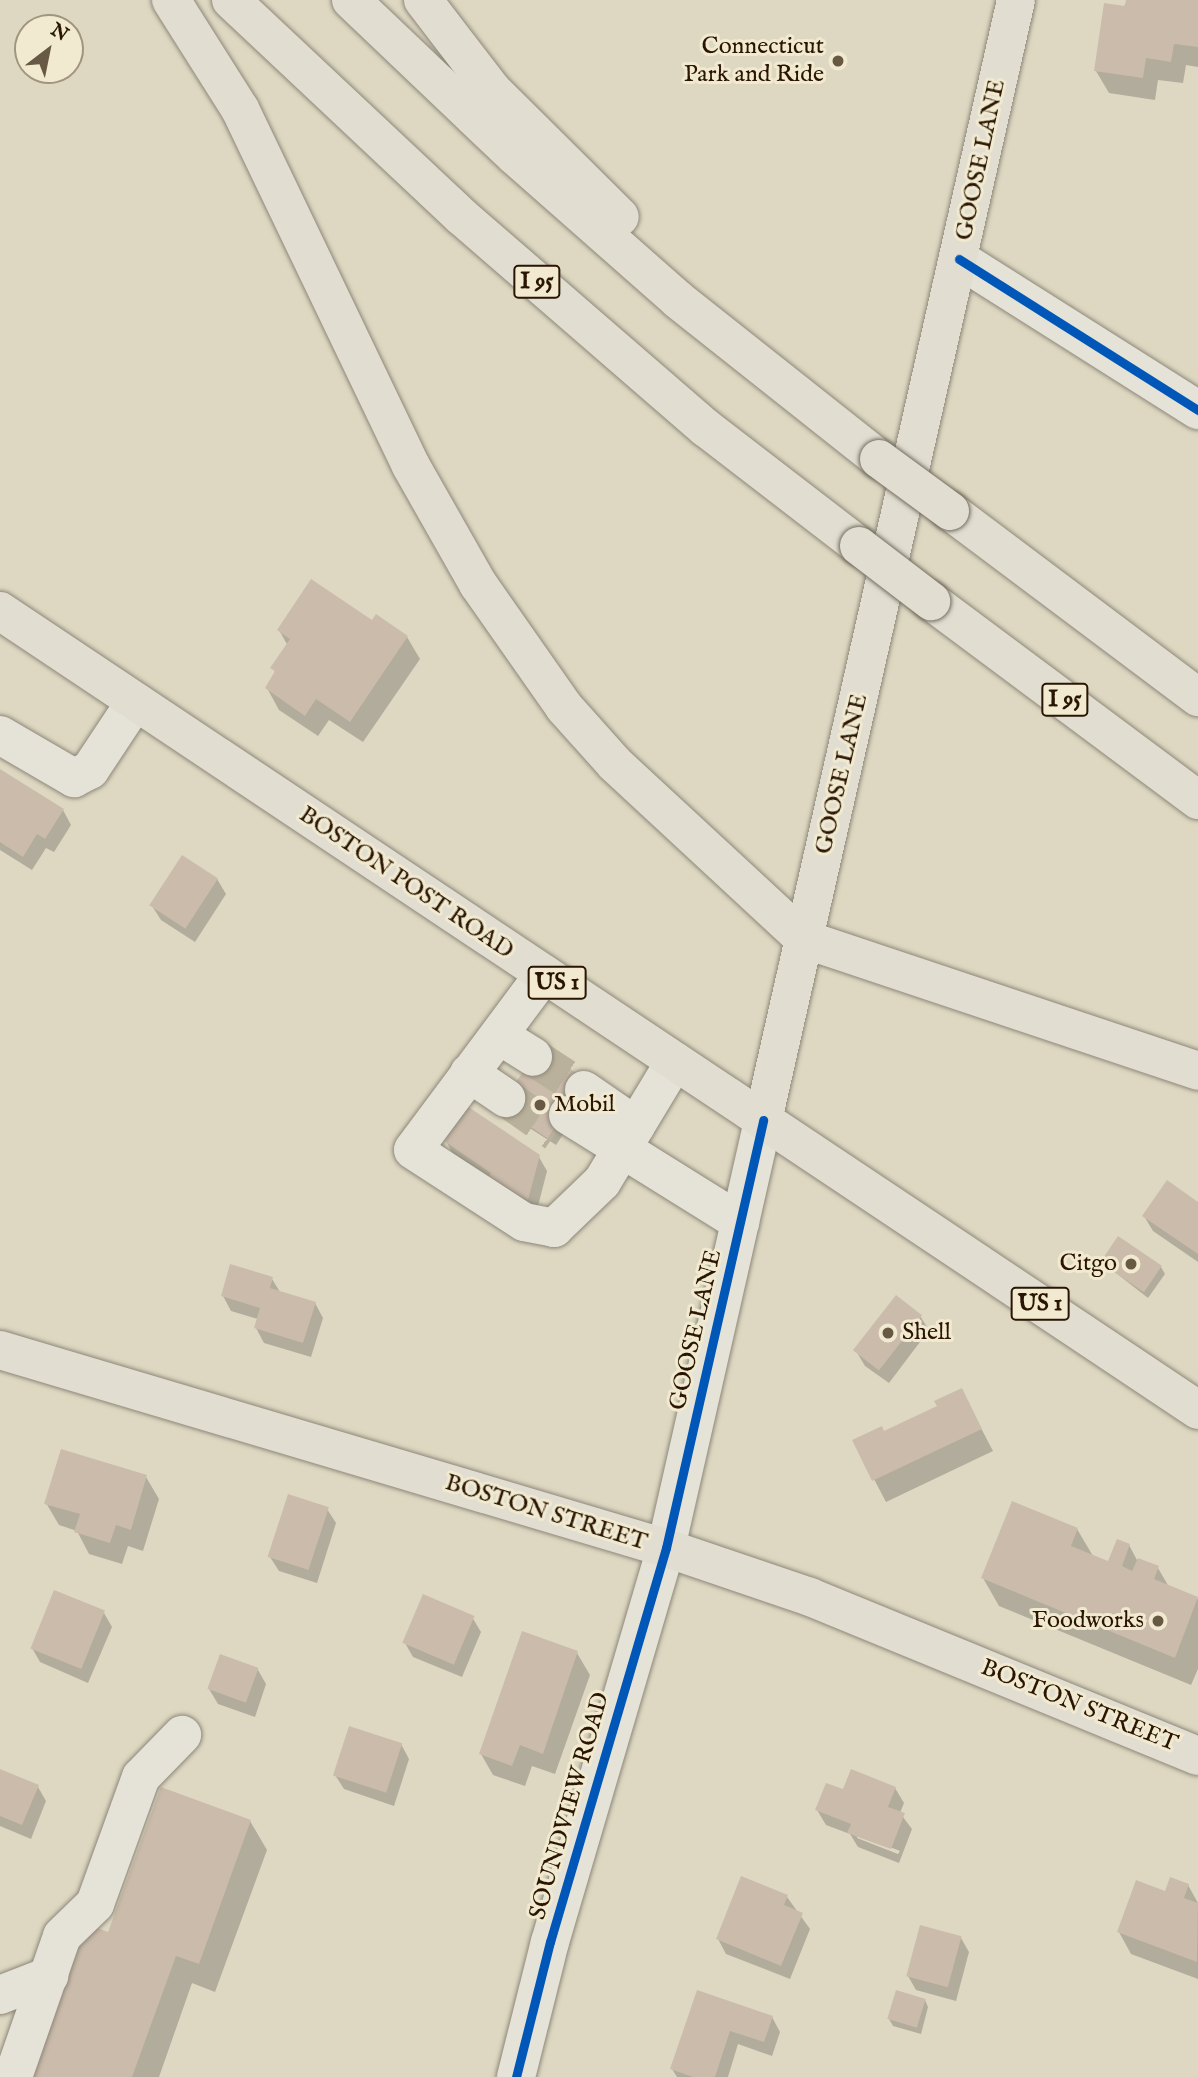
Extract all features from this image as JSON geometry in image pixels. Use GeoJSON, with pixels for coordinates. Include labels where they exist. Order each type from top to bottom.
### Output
{"type":"FeatureCollection","features":[{"type":"Feature","properties":{"kind":"main road"},"geometry":{"type":"LineString","coordinates":[[172,0],[240,109],[411,466],[478,584],[523,652],[615,764],[804,939],[1198,1071]]}},
{"type":"Feature","properties":{"kind":"main road","name":"I 95"},"geometry":{"type":"LineString","coordinates":[[231,0],[482,234],[706,428],[931,601],[1198,800]]}},
{"type":"Feature","properties":{"kind":"main road"},"geometry":{"type":"LineString","coordinates":[[351,0],[514,156],[677,299],[826,420],[1198,696]]}},
{"type":"Feature","properties":{"kind":"main road"},"geometry":{"type":"LineString","coordinates":[[424,0],[492,90],[826,420]]}},
{"type":"Feature","properties":{"kind":"main road","name":"GOOSE LANE"},"geometry":{"type":"LineString","coordinates":[[764,1120],[1016,0]]}},
{"type":"Feature","properties":{"kind":"main road","name":"BOSTON POST ROAD"},"geometry":{"type":"LineString","coordinates":[[0,611],[1198,1410]]}},
{"type":"Feature","properties":{"kind":"main road","name":"BOSTON STREET"},"geometry":{"type":"LineString","coordinates":[[0,1350],[666,1548],[810,1597],[1198,1756]]}},
{"type":"Feature","properties":{"kind":"street"},"geometry":{"type":"LineString","coordinates":[[959,259],[1198,410]]}},
{"type":"Feature","properties":{"kind":"street"},"geometry":{"type":"LineString","coordinates":[[0,735],[74,778],[90,770],[135,702]]}},
{"type":"Feature","properties":{"kind":"street"},"geometry":{"type":"LineString","coordinates":[[544,974],[413,1150],[524,1222],[554,1228],[622,1149],[675,1061]]}},
{"type":"Feature","properties":{"kind":"street"},"geometry":{"type":"LineString","coordinates":[[484,1055],[519,1078]]}},
{"type":"Feature","properties":{"kind":"street"},"geometry":{"type":"LineString","coordinates":[[622,1149],[569,1113],[740,1222]]}},
{"type":"Feature","properties":{"kind":"street","name":"GOOSE LANE"},"geometry":{"type":"LineString","coordinates":[[666,1548],[764,1120]]}},
{"type":"Feature","properties":{"kind":"street","name":"SOUNDVIEW ROAD"},"geometry":{"type":"LineString","coordinates":[[516,2077],[550,1942],[666,1548]]}},
{"type":"Feature","properties":{"kind":"street"},"geometry":{"type":"LineString","coordinates":[[13,2077],[62,1936],[95,1904],[141,1777],[182,1735]]}},
{"type":"Feature","properties":{"kind":"street"},"geometry":{"type":"LineString","coordinates":[[0,1996],[49,1976]]}},
{"type":"Feature","properties":{"kind":"building"},"geometry":{"type":"Polygon","coordinates":[[[1126,0],[1198,0],[1198,47],[1174,44],[1171,62],[1146,58],[1143,78],[1094,71],[1104,3],[1125,6],[1126,0]]]}},
{"type":"Feature","properties":{"kind":"building"},"geometry":{"type":"Polygon","coordinates":[[[311,579],[372,620],[376,614],[408,636],[350,722],[316,699],[305,716],[265,688],[275,671],[270,668],[290,639],[277,630],[311,579]]]}},
{"type":"Feature","properties":{"kind":"building"},"geometry":{"type":"Polygon","coordinates":[[[0,769],[64,809],[45,839],[37,834],[23,857],[0,842],[0,769]]]}},
{"type":"Feature","properties":{"kind":"building"},"geometry":{"type":"Polygon","coordinates":[[[182,855],[218,878],[185,929],[149,905],[182,855]]]}},
{"type":"Feature","properties":{"kind":"building"},"geometry":{"type":"Polygon","coordinates":[[[539,1048],[590,1082],[550,1140],[500,1106],[539,1048]]]}},
{"type":"Feature","properties":{"kind":"building"},"geometry":{"type":"Polygon","coordinates":[[[467,1106],[540,1155],[528,1200],[486,1180],[491,1173],[444,1141],[467,1106]]]}},
{"type":"Feature","properties":{"kind":"building"},"geometry":{"type":"Polygon","coordinates":[[[1167,1180],[1198,1202],[1198,1254],[1142,1216],[1167,1180]]]}},
{"type":"Feature","properties":{"kind":"building","name":"Citgo"},"geometry":{"type":"Polygon","coordinates":[[[1118,1236],[1162,1266],[1144,1292],[1100,1263],[1118,1236]]]}},
{"type":"Feature","properties":{"kind":"building"},"geometry":{"type":"Polygon","coordinates":[[[230,1264],[273,1277],[270,1288],[316,1302],[303,1343],[254,1328],[260,1308],[221,1296],[230,1264]]]}},
{"type":"Feature","properties":{"kind":"building","name":"Shell"},"geometry":{"type":"Polygon","coordinates":[[[896,1295],[922,1315],[879,1370],[853,1350],[896,1295]]]}},
{"type":"Feature","properties":{"kind":"building"},"geometry":{"type":"Polygon","coordinates":[[[962,1388],[982,1429],[872,1481],[852,1440],[882,1426],[884,1431],[937,1406],[934,1401],[962,1388]]]}},
{"type":"Feature","properties":{"kind":"building"},"geometry":{"type":"Polygon","coordinates":[[[61,1449],[147,1475],[131,1530],[116,1525],[110,1543],[74,1532],[80,1514],[44,1504],[61,1449]]]}},
{"type":"Feature","properties":{"kind":"building"},"geometry":{"type":"Polygon","coordinates":[[[288,1494],[329,1507],[309,1570],[268,1557],[288,1494]]]}},
{"type":"Feature","properties":{"kind":"building"},"geometry":{"type":"Polygon","coordinates":[[[1012,1501],[1078,1528],[1071,1546],[1108,1561],[1117,1539],[1130,1544],[1122,1566],[1132,1571],[1138,1558],[1159,1566],[1154,1579],[1198,1597],[1175,1658],[981,1578],[1012,1501]]]}},
{"type":"Feature","properties":{"kind":"building"},"geometry":{"type":"Polygon","coordinates":[[[54,1590],[105,1611],[81,1669],[30,1648],[54,1590]]]}},
{"type":"Feature","properties":{"kind":"building"},"geometry":{"type":"Polygon","coordinates":[[[423,1594],[475,1616],[454,1665],[402,1643],[423,1594]]]}},
{"type":"Feature","properties":{"kind":"building"},"geometry":{"type":"Polygon","coordinates":[[[522,1631],[578,1651],[543,1754],[520,1745],[512,1766],[479,1754],[522,1631]]]}},
{"type":"Feature","properties":{"kind":"building"},"geometry":{"type":"Polygon","coordinates":[[[220,1654],[259,1668],[246,1703],[207,1689],[220,1654]]]}},
{"type":"Feature","properties":{"kind":"building"},"geometry":{"type":"Polygon","coordinates":[[[349,1726],[402,1743],[386,1793],[333,1775],[349,1726]]]}},
{"type":"Feature","properties":{"kind":"building"},"geometry":{"type":"Polygon","coordinates":[[[0,1769],[39,1785],[22,1825],[0,1816],[0,1769]]]}},
{"type":"Feature","properties":{"kind":"building"},"geometry":{"type":"Polygon","coordinates":[[[851,1769],[896,1787],[888,1807],[905,1813],[891,1849],[847,1833],[851,1824],[815,1810],[826,1783],[843,1789],[851,1769]]]}},
{"type":"Feature","properties":{"kind":"building"},"geometry":{"type":"Polygon","coordinates":[[[161,1787],[251,1820],[199,1964],[176,1956],[132,2077],[31,2077],[86,1924],[108,1932],[161,1787]]]}},
{"type":"Feature","properties":{"kind":"building"},"geometry":{"type":"Polygon","coordinates":[[[741,1876],[788,1895],[784,1905],[803,1913],[781,1966],[716,1939],[741,1876]]]}},
{"type":"Feature","properties":{"kind":"building"},"geometry":{"type":"Polygon","coordinates":[[[1170,1877],[1189,1884],[1184,1898],[1198,1903],[1197,1962],[1117,1932],[1136,1880],[1165,1891],[1170,1877]]]}},
{"type":"Feature","properties":{"kind":"building"},"geometry":{"type":"Polygon","coordinates":[[[920,1925],[962,1936],[948,1987],[906,1976],[920,1925]]]}},
{"type":"Feature","properties":{"kind":"building"},"geometry":{"type":"Polygon","coordinates":[[[697,1990],[773,2016],[764,2042],[730,2031],[715,2077],[693,2077],[670,2069],[697,1990]]]}},
{"type":"Feature","properties":{"kind":"building"},"geometry":{"type":"Polygon","coordinates":[[[896,1990],[926,1999],[917,2028],[887,2019],[896,1990]]]}},
{"type":"Feature","properties":{"kind":"tunnel"},"geometry":{"type":"LineString","coordinates":[[533,1057],[584,1090]]}},
{"type":"Feature","properties":{"kind":"tunnel"},"geometry":{"type":"LineString","coordinates":[[506,1098],[556,1133]]}},
{"type":"Feature","properties":{"kind":"cycle path"},"geometry":{"type":"LineString","coordinates":[[959,259],[1198,410]]}},
{"type":"Feature","properties":{"kind":"cycle path"},"geometry":{"type":"LineString","coordinates":[[516,2077],[550,1942],[666,1548],[763,1120]]}},
{"type":"Feature","properties":{"kind":"place","name":"Connecticut Park and Ride"},"geometry":{"type":"Point","coordinates":[838,61]}},
{"type":"Feature","properties":{"kind":"place","name":"Mobil"},"geometry":{"type":"Point","coordinates":[540,1105]}},
{"type":"Feature","properties":{"kind":"place","name":"Citgo"},"geometry":{"type":"Point","coordinates":[1131,1264]}},
{"type":"Feature","properties":{"kind":"place","name":"Shell"},"geometry":{"type":"Point","coordinates":[888,1333]}},
{"type":"Feature","properties":{"kind":"place","name":"Foodworks"},"geometry":{"type":"Point","coordinates":[1158,1621]}}]}
